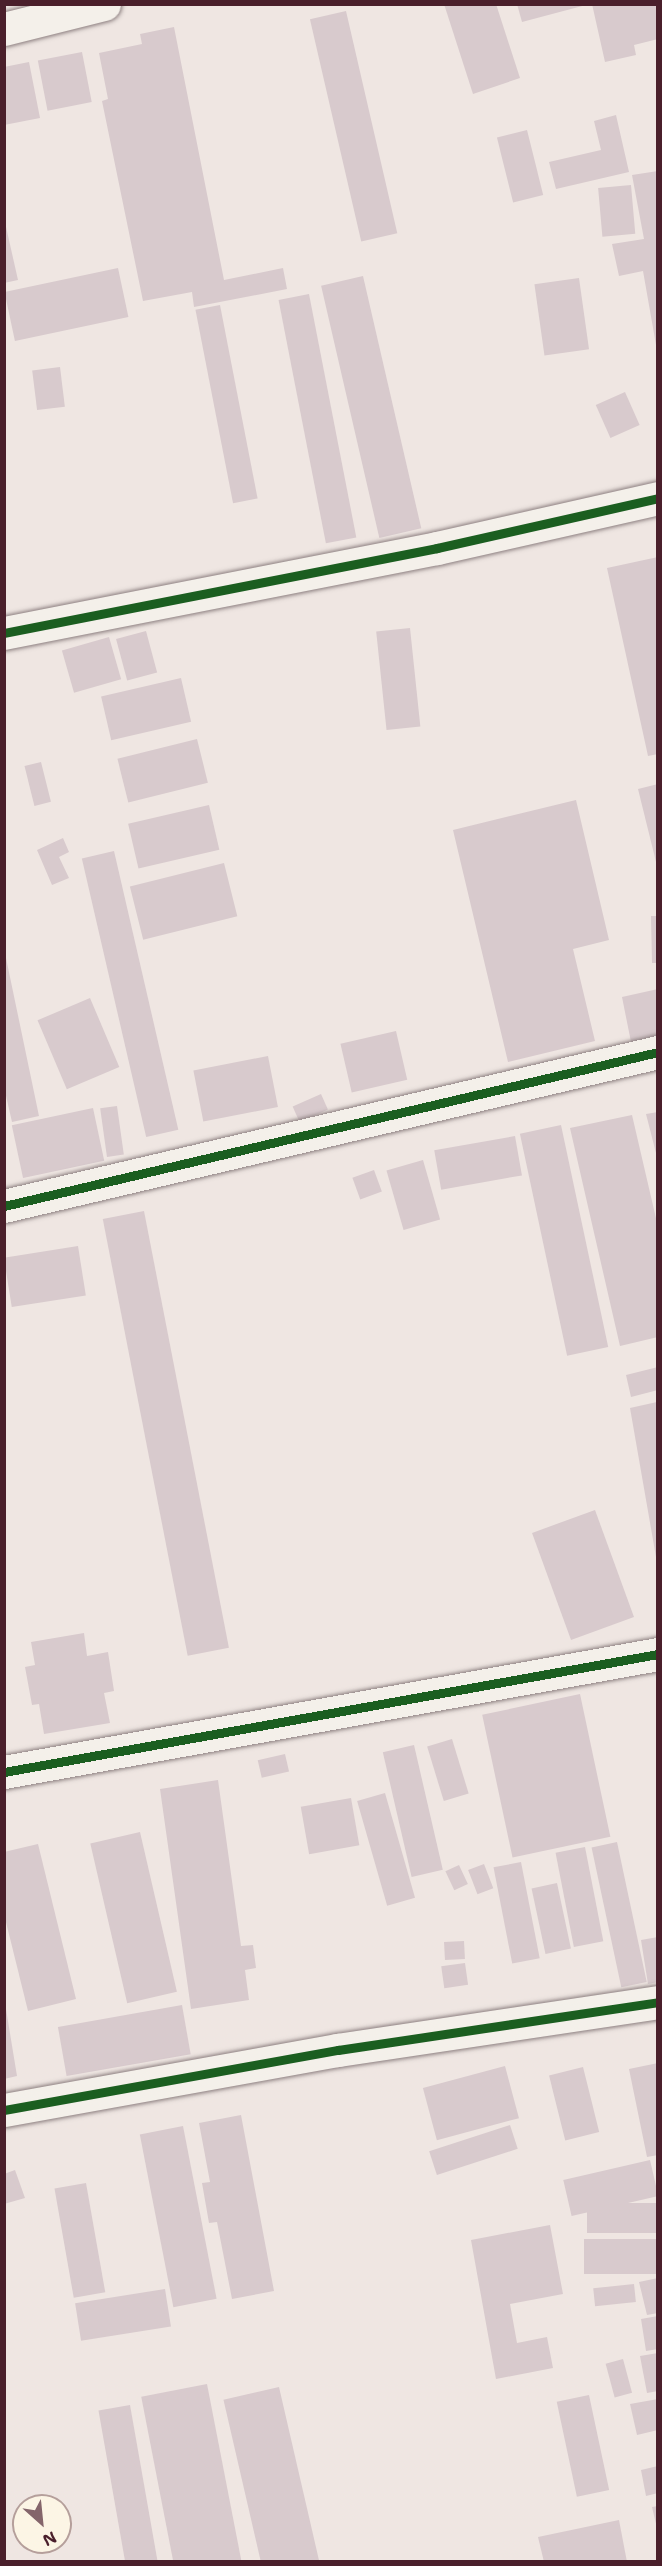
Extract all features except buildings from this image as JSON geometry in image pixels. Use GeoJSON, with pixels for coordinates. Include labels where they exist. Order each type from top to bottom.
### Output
{"type":"FeatureCollection","features":[{"type":"Feature","properties":{"kind":"street"},"geometry":{"type":"LineString","coordinates":[[4,29],[104,4]]}},
{"type":"Feature","properties":{"kind":"street"},"geometry":{"type":"LineString","coordinates":[[4,633],[437,548],[657,498]]}},
{"type":"Feature","properties":{"kind":"street"},"geometry":{"type":"LineString","coordinates":[[4,1206],[657,1052]]}},
{"type":"Feature","properties":{"kind":"street"},"geometry":{"type":"LineString","coordinates":[[4,1772],[657,1654]]}},
{"type":"Feature","properties":{"kind":"street"},"geometry":{"type":"LineString","coordinates":[[4,2110],[338,2050],[657,2002]]}},
{"type":"Feature","properties":{"kind":"cycle path"},"geometry":{"type":"LineString","coordinates":[[4,633],[437,548],[658,498]]}},
{"type":"Feature","properties":{"kind":"cycle path"},"geometry":{"type":"LineString","coordinates":[[4,1206],[658,1052]]}},
{"type":"Feature","properties":{"kind":"cycle path"},"geometry":{"type":"LineString","coordinates":[[4,1772],[658,1654]]}},
{"type":"Feature","properties":{"kind":"cycle path"},"geometry":{"type":"LineString","coordinates":[[4,2110],[338,2050],[658,2002]]}}]}
